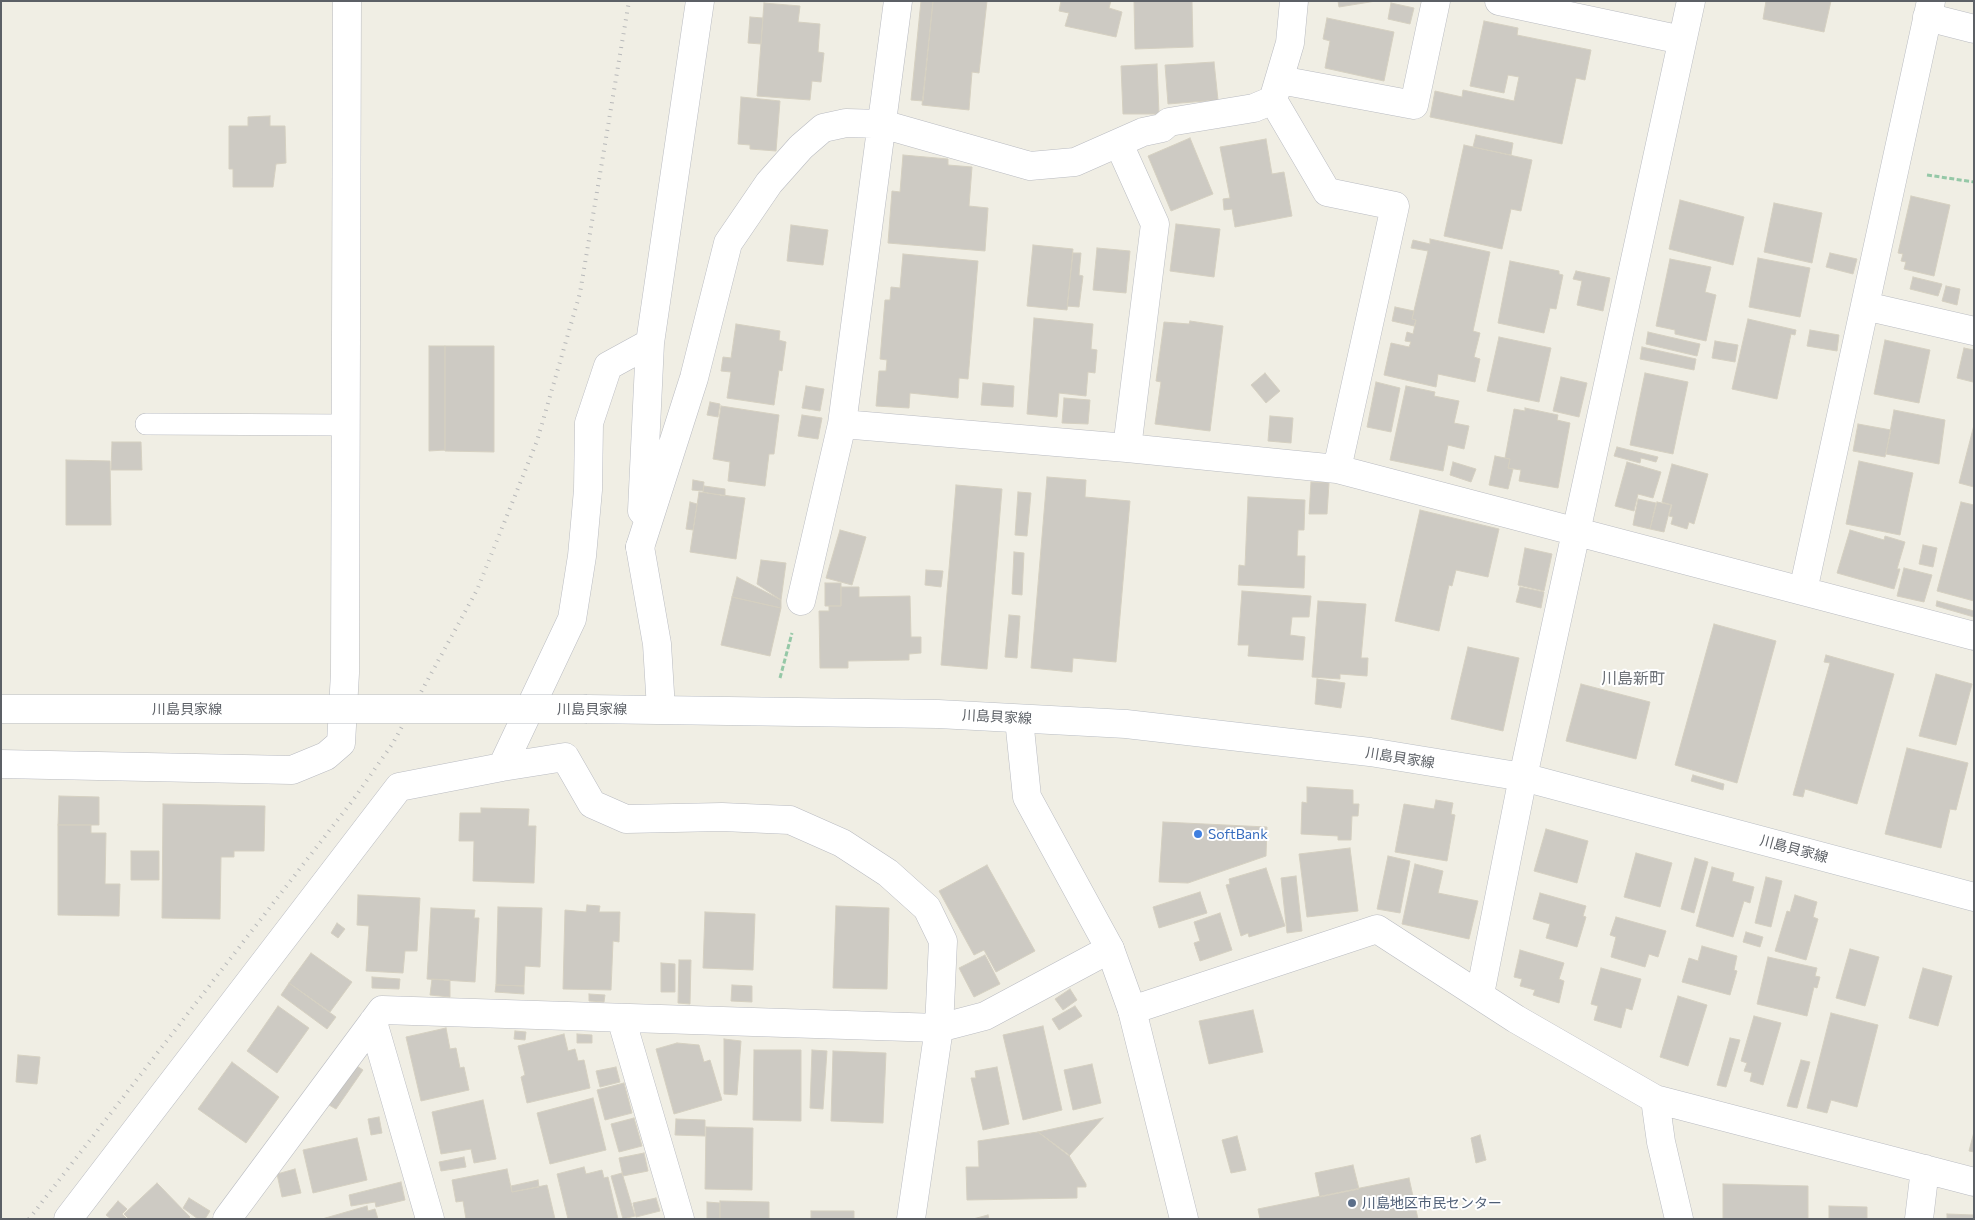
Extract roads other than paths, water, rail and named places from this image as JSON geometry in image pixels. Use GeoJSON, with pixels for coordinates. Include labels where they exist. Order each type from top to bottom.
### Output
{"type":"FeatureCollection","features":[{"type":"Feature","properties":{"kind":"street"},"geometry":{"type":"LineString","coordinates":[[1,764],[292,770],[326,756],[341,743],[345,673],[347,1]]}},
{"type":"Feature","properties":{"kind":"street"},"geometry":{"type":"LineString","coordinates":[[661,709],[656,644],[640,547],[650,343],[700,1]]}},
{"type":"Feature","properties":{"kind":"street"},"geometry":{"type":"LineString","coordinates":[[801,601],[842,424],[898,1]]}},
{"type":"Feature","properties":{"kind":"street"},"geometry":{"type":"LineString","coordinates":[[640,547],[694,378],[728,243],[769,183],[801,147],[823,128],[846,123],[882,124],[1030,166],[1075,162],[1143,132],[1162,128],[1169,122],[1254,108],[1276,90],[1290,43],[1294,1]]}},
{"type":"Feature","properties":{"kind":"street"},"geometry":{"type":"LineString","coordinates":[[1276,90],[1414,105],[1436,1]]}},
{"type":"Feature","properties":{"kind":"street"},"geometry":{"type":"LineString","coordinates":[[1498,1],[1682,40]]}},
{"type":"Feature","properties":{"kind":"street"},"geometry":{"type":"LineString","coordinates":[[1480,994],[1523,778],[1691,1]]}},
{"type":"Feature","properties":{"kind":"street"},"geometry":{"type":"LineString","coordinates":[[1803,590],[1929,9],[1974,29]]}},
{"type":"Feature","properties":{"kind":"street"},"geometry":{"type":"LineString","coordinates":[[1276,90],[1327,192],[1395,206],[1337,469]]}},
{"type":"Feature","properties":{"kind":"street"},"geometry":{"type":"LineString","coordinates":[[1119,144],[1155,224],[1126,448]]}},
{"type":"Feature","properties":{"kind":"street"},"geometry":{"type":"LineString","coordinates":[[1865,306],[1974,332]]}},
{"type":"Feature","properties":{"kind":"street"},"geometry":{"type":"LineString","coordinates":[[502,766],[572,619],[582,556],[588,490],[590,423],[608,366],[650,343]]}},
{"type":"Feature","properties":{"kind":"street"},"geometry":{"type":"LineString","coordinates":[[842,424],[1126,448],[1337,469],[1576,530],[1974,636]]}},
{"type":"Feature","properties":{"kind":"street","name":"川島貝家線"},"geometry":{"type":"LineString","coordinates":[[1,709],[661,709],[938,714],[1126,724],[1370,752],[1523,778],[1974,897]]}},
{"type":"Feature","properties":{"kind":"street"},"geometry":{"type":"LineString","coordinates":[[1019,719],[1028,796],[1110,949],[1132,1010],[1184,1219]]}},
{"type":"Feature","properties":{"kind":"street"},"geometry":{"type":"LineString","coordinates":[[68,1219],[399,787],[502,766],[566,757],[592,804],[626,819],[722,817],[790,820],[842,843],[888,873],[927,908],[943,942],[939,1028],[912,1219]]}},
{"type":"Feature","properties":{"kind":"street"},"geometry":{"type":"LineString","coordinates":[[1132,1010],[1377,929],[1516,1018],[1655,1099],[1974,1182]]}},
{"type":"Feature","properties":{"kind":"street"},"geometry":{"type":"LineString","coordinates":[[227,1219],[382,1010],[939,1028],[985,1016],[1110,949]]}},
{"type":"Feature","properties":{"kind":"street"},"geometry":{"type":"LineString","coordinates":[[621,1018],[680,1219]]}},
{"type":"Feature","properties":{"kind":"street"},"geometry":{"type":"LineString","coordinates":[[373,1022],[430,1219]]}},
{"type":"Feature","properties":{"kind":"street"},"geometry":{"type":"LineString","coordinates":[[1655,1099],[1661,1142],[1679,1219]]}},
{"type":"Feature","properties":{"kind":"street"},"geometry":{"type":"LineString","coordinates":[[1919,1219],[1925,1169]]}},
{"type":"Feature","properties":{"kind":"lane"},"geometry":{"type":"LineString","coordinates":[[146,424],[346,425]]}},
{"type":"Feature","properties":{"kind":"railway"},"geometry":{"type":"LineString","coordinates":[[29,1219],[353,800],[393,743],[477,590],[537,441],[580,293],[629,1]]}},
{"type":"Feature","properties":{"kind":"place","name":"SoftBank"},"geometry":{"type":"Point","coordinates":[1198,834]}},
{"type":"Feature","properties":{"kind":"place","name":"川島地区市民センター"},"geometry":{"type":"Point","coordinates":[1352,1203]}},
{"type":"Feature","properties":{"kind":"district","name":"川島新町"},"geometry":{"type":"Point","coordinates":[1633,679]}}]}
